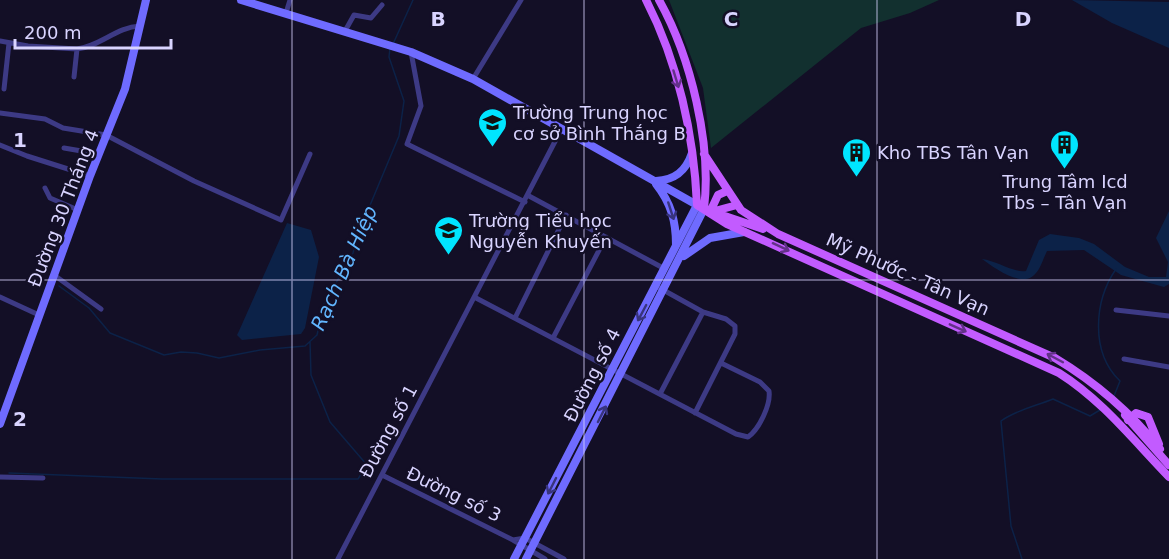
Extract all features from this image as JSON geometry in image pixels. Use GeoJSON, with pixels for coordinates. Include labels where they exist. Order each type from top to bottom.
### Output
{"type":"FeatureCollection","features":[{"type":"Feature","properties":{"kind":"main road"},"geometry":{"type":"LineString","coordinates":[[646,0],[678,84],[704,208]]}},
{"type":"Feature","properties":{"kind":"main road","name":"Mỹ Phước - Tân Vạn"},"geometry":{"type":"LineString","coordinates":[[659,0],[693,91],[707,178],[704,208],[745,232],[1033,360],[1070,380],[1107,411],[1127,421],[1161,454],[1169,465]]}},
{"type":"Feature","properties":{"kind":"main road"},"geometry":{"type":"LineString","coordinates":[[656,24],[668,19]]}},
{"type":"Feature","properties":{"kind":"main road","name":"Mỹ Phước - Tân Vạn"},"geometry":{"type":"LineString","coordinates":[[704,154],[737,205],[748,216],[778,234],[1055,358],[1103,391],[1118,405],[1127,421],[1169,477]]}},
{"type":"Feature","properties":{"kind":"main road"},"geometry":{"type":"LineString","coordinates":[[704,208],[727,190]]}},
{"type":"Feature","properties":{"kind":"main road"},"geometry":{"type":"LineString","coordinates":[[704,208],[737,205]]}},
{"type":"Feature","properties":{"kind":"main road"},"geometry":{"type":"LineString","coordinates":[[704,208],[726,213],[755,227],[778,234]]}},
{"type":"Feature","properties":{"kind":"main road","name":"Mỹ Phước - Tân Vạn"},"geometry":{"type":"LineString","coordinates":[[1127,421],[1142,413],[1148,417],[1161,454]]}},
{"type":"Feature","properties":{"kind":"street","name":"Đường 30 Tháng 4"},"geometry":{"type":"LineString","coordinates":[[0,424],[90,176],[125,89],[146,0]]}},
{"type":"Feature","properties":{"kind":"street"},"geometry":{"type":"LineString","coordinates":[[241,0],[411,52],[473,79],[704,208]]}},
{"type":"Feature","properties":{"kind":"street"},"geometry":{"type":"LineString","coordinates":[[286,13],[290,0]]}},
{"type":"Feature","properties":{"kind":"street"},"geometry":{"type":"LineString","coordinates":[[473,79],[521,0]]}},
{"type":"Feature","properties":{"kind":"street"},"geometry":{"type":"LineString","coordinates":[[346,13],[371,18],[382,5]]}},
{"type":"Feature","properties":{"kind":"street"},"geometry":{"type":"LineString","coordinates":[[345,31],[354,15]]}},
{"type":"Feature","properties":{"kind":"street"},"geometry":{"type":"LineString","coordinates":[[0,41],[77,49],[98,45],[124,29],[140,26]]}},
{"type":"Feature","properties":{"kind":"street"},"geometry":{"type":"LineString","coordinates":[[4,88],[9,43]]}},
{"type":"Feature","properties":{"kind":"street"},"geometry":{"type":"LineString","coordinates":[[74,77],[77,49]]}},
{"type":"Feature","properties":{"kind":"street"},"geometry":{"type":"LineString","coordinates":[[411,52],[421,106],[407,144],[566,215],[665,269]]}},
{"type":"Feature","properties":{"kind":"street"},"geometry":{"type":"LineString","coordinates":[[0,113],[45,119],[58,127],[106,135],[194,181],[281,220],[310,154]]}},
{"type":"Feature","properties":{"kind":"street","name":"Đường số 1"},"geometry":{"type":"LineString","coordinates":[[338,559],[476,298],[562,128]]}},
{"type":"Feature","properties":{"kind":"street"},"geometry":{"type":"LineString","coordinates":[[0,145],[90,176]]}},
{"type":"Feature","properties":{"kind":"street"},"geometry":{"type":"LineString","coordinates":[[64,148],[99,154]]}},
{"type":"Feature","properties":{"kind":"street"},"geometry":{"type":"LineString","coordinates":[[653,181],[667,180],[681,172],[692,153]]}},
{"type":"Feature","properties":{"kind":"street"},"geometry":{"type":"LineString","coordinates":[[653,181],[670,205],[676,228],[676,247]]}},
{"type":"Feature","properties":{"kind":"street"},"geometry":{"type":"LineString","coordinates":[[45,188],[50,198],[78,210]]}},
{"type":"Feature","properties":{"kind":"street","name":"Đường số 4"},"geometry":{"type":"LineString","coordinates":[[514,559],[676,247],[704,208]]}},
{"type":"Feature","properties":{"kind":"street","name":"Đường số 4"},"geometry":{"type":"LineString","coordinates":[[528,555],[681,259],[704,208]]}},
{"type":"Feature","properties":{"kind":"street"},"geometry":{"type":"LineString","coordinates":[[515,318],[566,215]]}},
{"type":"Feature","properties":{"kind":"street"},"geometry":{"type":"LineString","coordinates":[[681,259],[710,238],[745,232]]}},
{"type":"Feature","properties":{"kind":"street"},"geometry":{"type":"LineString","coordinates":[[553,338],[606,237]]}},
{"type":"Feature","properties":{"kind":"street"},"geometry":{"type":"LineString","coordinates":[[54,275],[101,309]]}},
{"type":"Feature","properties":{"kind":"street"},"geometry":{"type":"LineString","coordinates":[[656,286],[703,312],[726,319],[735,326],[735,334],[695,413]]}},
{"type":"Feature","properties":{"kind":"street"},"geometry":{"type":"LineString","coordinates":[[0,297],[39,315]]}},
{"type":"Feature","properties":{"kind":"street"},"geometry":{"type":"LineString","coordinates":[[476,298],[695,413],[741,436],[748,437],[754,432],[769,402],[769,391],[760,382],[721,363]]}},
{"type":"Feature","properties":{"kind":"street"},"geometry":{"type":"LineString","coordinates":[[1116,310],[1169,316]]}},
{"type":"Feature","properties":{"kind":"street"},"geometry":{"type":"LineString","coordinates":[[660,394],[703,312]]}},
{"type":"Feature","properties":{"kind":"street"},"geometry":{"type":"LineString","coordinates":[[1124,359],[1169,367]]}},
{"type":"Feature","properties":{"kind":"street","name":"Đường số 3"},"geometry":{"type":"LineString","coordinates":[[382,475],[513,540],[528,555],[545,559]]}},
{"type":"Feature","properties":{"kind":"street"},"geometry":{"type":"LineString","coordinates":[[0,477],[43,478]]}},
{"type":"Feature","properties":{"kind":"street"},"geometry":{"type":"LineString","coordinates":[[525,538],[564,559]]}},
{"type":"Feature","properties":{"kind":"street","name":"Đường số 3"},"geometry":{"type":"LineString","coordinates":[[513,540],[525,538]]}},
{"type":"Feature","properties":{"kind":"green space"},"geometry":{"type":"Polygon","coordinates":[[[669,0],[939,0],[910,13],[861,28],[711,148],[703,88],[669,0]]]}},
{"type":"Feature","properties":{"kind":"water"},"geometry":{"type":"Polygon","coordinates":[[[1072,0],[1169,2],[1169,48],[1112,23],[1072,0]]]}},
{"type":"Feature","properties":{"kind":"water"},"geometry":{"type":"Polygon","coordinates":[[[1169,211],[1169,284],[1164,287],[1121,275],[1084,250],[1047,251],[1038,271],[1028,279],[1007,275],[982,259],[1026,271],[1039,240],[1050,234],[1079,238],[1094,244],[1125,267],[1149,277],[1166,277],[1168,262],[1156,238],[1169,211]]]}},
{"type":"Feature","properties":{"kind":"water"},"geometry":{"type":"Polygon","coordinates":[[[287,223],[311,230],[319,257],[305,328],[301,334],[242,340],[237,335],[287,223]]]}},
{"type":"Feature","properties":{"kind":"waterway","name":"Rạch Bà Hiệp"},"geometry":{"type":"LineString","coordinates":[[393,44],[413,0]]}},
{"type":"Feature","properties":{"kind":"waterway","name":"Rạch Bà Hiệp"},"geometry":{"type":"LineString","coordinates":[[59,286],[89,308],[110,333],[164,355],[181,352],[219,358],[260,350],[305,346],[317,335],[324,304],[353,253],[358,234],[399,136],[404,101],[389,57],[390,48]]}},
{"type":"Feature","properties":{"kind":"waterway"},"geometry":{"type":"LineString","coordinates":[[1114,396],[1120,381],[1110,369],[1104,356],[1098,326],[1103,296],[1116,269]]}},
{"type":"Feature","properties":{"kind":"waterway"},"geometry":{"type":"LineString","coordinates":[[9,473],[162,479],[358,479],[367,465],[330,422],[311,375],[310,342]]}},
{"type":"Feature","properties":{"kind":"waterway"},"geometry":{"type":"LineString","coordinates":[[1022,559],[1011,526],[1001,421],[1020,411],[1053,399],[1090,416],[1100,410]]}},
{"type":"Feature","properties":{"kind":"place","name":"Trường Trung học cơ sở Bình Thắng B"},"geometry":{"type":"Point","coordinates":[492,148]}},
{"type":"Feature","properties":{"kind":"place","name":"Trung Tâm Icd Tbs – Tân Vạn"},"geometry":{"type":"Point","coordinates":[1065,170]}},
{"type":"Feature","properties":{"kind":"place","name":"Kho TBS Tân Vạn"},"geometry":{"type":"Point","coordinates":[856,178]}},
{"type":"Feature","properties":{"kind":"place","name":"Trường Tiểu học Nguyễn Khuyến"},"geometry":{"type":"Point","coordinates":[448,256]}}]}
